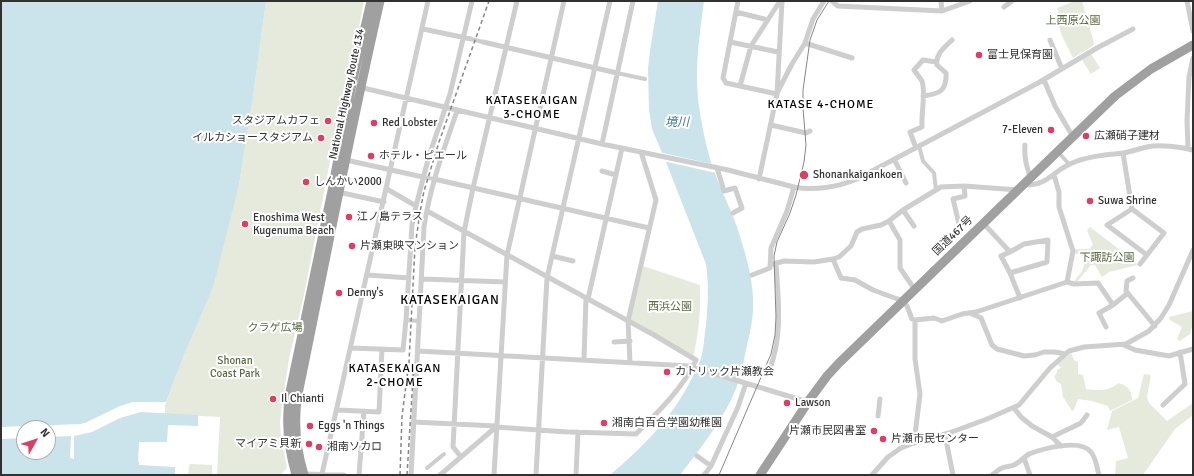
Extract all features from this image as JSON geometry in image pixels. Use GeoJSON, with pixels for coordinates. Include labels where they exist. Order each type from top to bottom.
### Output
{"type":"FeatureCollection","features":[{"type":"Feature","properties":{"kind":"highway","name":"National Highway Route 134"},"geometry":{"type":"LineString","coordinates":[[300,475],[296,440],[296,406],[371,1]]}},
{"type":"Feature","properties":{"kind":"highway","name":"National Highway Route 134"},"geometry":{"type":"LineString","coordinates":[[336,192],[346,160],[356,86],[380,1]]}},
{"type":"Feature","properties":{"kind":"highway","name":"国道467号"},"geometry":{"type":"LineString","coordinates":[[760,475],[808,402],[833,370],[1127,86],[1151,69],[1193,45]]}},
{"type":"Feature","properties":{"kind":"street"},"geometry":{"type":"LineString","coordinates":[[322,474],[338,410],[428,1]]}},
{"type":"Feature","properties":{"kind":"street"},"geometry":{"type":"LineString","coordinates":[[351,348],[403,350],[412,225],[423,177],[455,77],[472,1]]}},
{"type":"Feature","properties":{"kind":"street"},"geometry":{"type":"LineString","coordinates":[[461,457],[453,447],[464,232],[517,1]]}},
{"type":"Feature","properties":{"kind":"street"},"geometry":{"type":"LineString","coordinates":[[494,475],[507,255],[564,1]]}},
{"type":"Feature","properties":{"kind":"street"},"geometry":{"type":"LineString","coordinates":[[536,475],[547,278],[610,1]]}},
{"type":"Feature","properties":{"kind":"street"},"geometry":{"type":"LineString","coordinates":[[602,144],[633,2],[626,1]]}},
{"type":"Feature","properties":{"kind":"street"},"geometry":{"type":"LineString","coordinates":[[738,1],[723,78],[726,83],[776,94]]}},
{"type":"Feature","properties":{"kind":"street"},"geometry":{"type":"LineString","coordinates":[[740,86],[751,46],[781,1]]}},
{"type":"Feature","properties":{"kind":"street"},"geometry":{"type":"LineString","coordinates":[[760,179],[776,94],[781,1]]}},
{"type":"Feature","properties":{"kind":"street"},"geometry":{"type":"LineString","coordinates":[[776,94],[805,43],[813,19],[824,1]]}},
{"type":"Feature","properties":{"kind":"street"},"geometry":{"type":"LineString","coordinates":[[832,1],[838,6],[942,11],[970,1]]}},
{"type":"Feature","properties":{"kind":"street"},"geometry":{"type":"LineString","coordinates":[[941,1],[942,11]]}},
{"type":"Feature","properties":{"kind":"street"},"geometry":{"type":"LineString","coordinates":[[1004,7],[1012,1]]}},
{"type":"Feature","properties":{"kind":"street"},"geometry":{"type":"LineString","coordinates":[[1187,1],[1191,9],[1193,31]]}},
{"type":"Feature","properties":{"kind":"street"},"geometry":{"type":"LineString","coordinates":[[736,12],[768,20]]}},
{"type":"Feature","properties":{"kind":"street"},"geometry":{"type":"LineString","coordinates":[[422,28],[644,79]]}},
{"type":"Feature","properties":{"kind":"street"},"geometry":{"type":"LineString","coordinates":[[356,86],[602,144],[715,167],[794,187],[817,188],[844,184],[857,179],[1044,80],[1109,41],[1133,29]]}},
{"type":"Feature","properties":{"kind":"street"},"geometry":{"type":"LineString","coordinates":[[936,62],[942,50],[952,40]]}},
{"type":"Feature","properties":{"kind":"street"},"geometry":{"type":"LineString","coordinates":[[1050,40],[1062,69]]}},
{"type":"Feature","properties":{"kind":"street"},"geometry":{"type":"LineString","coordinates":[[730,42],[778,52]]}},
{"type":"Feature","properties":{"kind":"street"},"geometry":{"type":"LineString","coordinates":[[805,43],[852,58]]}},
{"type":"Feature","properties":{"kind":"street"},"geometry":{"type":"LineString","coordinates":[[770,265],[784,261],[814,262],[833,260],[839,257],[851,246],[857,232],[882,225],[902,210],[941,187],[1038,184],[1046,181],[1069,164],[1091,158],[1152,146],[1190,149],[1187,121],[1189,77],[1193,58]]}},
{"type":"Feature","properties":{"kind":"street"},"geometry":{"type":"LineString","coordinates":[[922,96],[937,94],[943,88],[946,73],[937,65],[936,62],[923,60],[914,70],[922,82],[921,119],[922,127],[910,132],[923,161],[934,173],[936,190]]}},
{"type":"Feature","properties":{"kind":"street"},"geometry":{"type":"LineString","coordinates":[[1044,80],[1055,106],[1073,137]]}},
{"type":"Feature","properties":{"kind":"street"},"geometry":{"type":"LineString","coordinates":[[411,475],[424,227],[438,163],[458,111]]}},
{"type":"Feature","properties":{"kind":"street"},"geometry":{"type":"LineString","coordinates":[[771,125],[806,133],[810,131]]}},
{"type":"Feature","properties":{"kind":"street"},"geometry":{"type":"LineString","coordinates":[[1025,145],[1025,184]]}},
{"type":"Feature","properties":{"kind":"street"},"geometry":{"type":"LineString","coordinates":[[584,359],[587,299],[622,148]]}},
{"type":"Feature","properties":{"kind":"street"},"geometry":{"type":"LineString","coordinates":[[630,362],[628,321],[656,200],[641,152]]}},
{"type":"Feature","properties":{"kind":"street"},"geometry":{"type":"LineString","coordinates":[[1058,152],[1069,164]]}},
{"type":"Feature","properties":{"kind":"street"},"geometry":{"type":"LineString","coordinates":[[1122,153],[1132,209],[1164,233],[1140,264]]}},
{"type":"Feature","properties":{"kind":"street"},"geometry":{"type":"LineString","coordinates":[[894,159],[906,184]]}},
{"type":"Feature","properties":{"kind":"street"},"geometry":{"type":"LineString","coordinates":[[346,160],[649,228]]}},
{"type":"Feature","properties":{"kind":"street"},"geometry":{"type":"LineString","coordinates":[[715,167],[724,191],[735,188],[742,208],[733,213]]}},
{"type":"Feature","properties":{"kind":"street"},"geometry":{"type":"LineString","coordinates":[[602,171],[616,175]]}},
{"type":"Feature","properties":{"kind":"street"},"geometry":{"type":"LineString","coordinates":[[1054,175],[1059,192],[1059,207],[1073,251],[1067,282]]}},
{"type":"Feature","properties":{"kind":"street"},"geometry":{"type":"LineString","coordinates":[[959,224],[953,199],[965,196],[964,186]]}},
{"type":"Feature","properties":{"kind":"street"},"geometry":{"type":"LineString","coordinates":[[752,275],[770,269],[771,248],[788,207],[794,187]]}},
{"type":"Feature","properties":{"kind":"street"},"geometry":{"type":"LineString","coordinates":[[387,190],[416,206]]}},
{"type":"Feature","properties":{"kind":"street"},"geometry":{"type":"LineString","coordinates":[[336,192],[384,202]]}},
{"type":"Feature","properties":{"kind":"street"},"geometry":{"type":"LineString","coordinates":[[1132,209],[1107,225],[1147,255]]}},
{"type":"Feature","properties":{"kind":"street"},"geometry":{"type":"LineString","coordinates":[[902,210],[914,226]]}},
{"type":"Feature","properties":{"kind":"street"},"geometry":{"type":"LineString","coordinates":[[427,212],[628,321],[696,360],[681,389]]}},
{"type":"Feature","properties":{"kind":"street"},"geometry":{"type":"LineString","coordinates":[[889,221],[900,240],[900,268],[915,290]]}},
{"type":"Feature","properties":{"kind":"street"},"geometry":{"type":"LineString","coordinates":[[984,224],[1010,252]]}},
{"type":"Feature","properties":{"kind":"street"},"geometry":{"type":"LineString","coordinates":[[1010,273],[1047,262],[1048,240],[1024,244],[1001,256],[1020,298]]}},
{"type":"Feature","properties":{"kind":"street"},"geometry":{"type":"LineString","coordinates":[[872,475],[893,453],[914,443],[944,435],[1014,408],[1022,402],[1041,378],[1065,354],[1075,349],[1084,347],[1124,345],[1144,335],[1155,326],[1172,299],[1193,250]]}},
{"type":"Feature","properties":{"kind":"street"},"geometry":{"type":"LineString","coordinates":[[552,256],[573,261]]}},
{"type":"Feature","properties":{"kind":"street"},"geometry":{"type":"LineString","coordinates":[[833,260],[841,278],[855,280],[873,290],[903,301],[907,306],[912,319],[915,320],[915,359],[920,394],[914,443]]}},
{"type":"Feature","properties":{"kind":"street"},"geometry":{"type":"LineString","coordinates":[[770,368],[774,357],[779,326],[776,263]]}},
{"type":"Feature","properties":{"kind":"street"},"geometry":{"type":"LineString","coordinates":[[368,274],[409,278]]}},
{"type":"Feature","properties":{"kind":"street"},"geometry":{"type":"LineString","coordinates":[[1133,278],[1126,281],[1126,291],[1155,326]]}},
{"type":"Feature","properties":{"kind":"street"},"geometry":{"type":"LineString","coordinates":[[422,279],[505,282]]}},
{"type":"Feature","properties":{"kind":"street"},"geometry":{"type":"LineString","coordinates":[[915,320],[934,318],[942,320],[970,313],[1067,282],[1074,284],[1098,282],[1113,305]]}},
{"type":"Feature","properties":{"kind":"street"},"geometry":{"type":"LineString","coordinates":[[1106,327],[1099,313],[1113,305],[1128,292]]}},
{"type":"Feature","properties":{"kind":"street"},"geometry":{"type":"LineString","coordinates":[[970,313],[981,318],[992,345],[997,349],[1024,356],[1044,352],[1065,354]]}},
{"type":"Feature","properties":{"kind":"street"},"geometry":{"type":"LineString","coordinates":[[406,320],[419,321]]}},
{"type":"Feature","properties":{"kind":"street"},"geometry":{"type":"LineString","coordinates":[[614,342],[630,341]]}},
{"type":"Feature","properties":{"kind":"street"},"geometry":{"type":"LineString","coordinates":[[1124,345],[1135,350],[1170,356],[1193,349]]}},
{"type":"Feature","properties":{"kind":"street"},"geometry":{"type":"LineString","coordinates":[[338,410],[379,412],[382,349]]}},
{"type":"Feature","properties":{"kind":"street"},"geometry":{"type":"LineString","coordinates":[[418,351],[584,359],[693,368],[808,402]]}},
{"type":"Feature","properties":{"kind":"street"},"geometry":{"type":"LineString","coordinates":[[1163,405],[1185,384],[1180,352]]}},
{"type":"Feature","properties":{"kind":"street"},"geometry":{"type":"LineString","coordinates":[[414,422],[568,432],[636,434],[668,401],[693,368]]}},
{"type":"Feature","properties":{"kind":"street"},"geometry":{"type":"LineString","coordinates":[[704,475],[711,466],[738,406],[746,383]]}},
{"type":"Feature","properties":{"kind":"street"},"geometry":{"type":"LineString","coordinates":[[878,416],[880,399]]}},
{"type":"Feature","properties":{"kind":"street"},"geometry":{"type":"LineString","coordinates":[[1014,408],[1021,417],[1032,426],[1052,437],[1061,446]]}},
{"type":"Feature","properties":{"kind":"street"},"geometry":{"type":"LineString","coordinates":[[359,475],[364,411]]}},
{"type":"Feature","properties":{"kind":"street"},"geometry":{"type":"LineString","coordinates":[[1052,437],[1081,423],[1087,415]]}},
{"type":"Feature","properties":{"kind":"street"},"geometry":{"type":"LineString","coordinates":[[440,475],[496,427]]}},
{"type":"Feature","properties":{"kind":"street"},"geometry":{"type":"LineString","coordinates":[[576,475],[578,432]]}},
{"type":"Feature","properties":{"kind":"street"},"geometry":{"type":"LineString","coordinates":[[944,435],[953,475]]}},
{"type":"Feature","properties":{"kind":"street"},"geometry":{"type":"LineString","coordinates":[[992,475],[1002,468],[1014,465],[1029,454],[1036,453],[1043,449],[1061,446],[1075,446],[1083,447],[1090,451],[1097,464],[1098,475]]}},
{"type":"Feature","properties":{"kind":"street"},"geometry":{"type":"LineString","coordinates":[[427,468],[444,454]]}},
{"type":"Feature","properties":{"kind":"street"},"geometry":{"type":"LineString","coordinates":[[697,456],[711,466]]}},
{"type":"Feature","properties":{"kind":"street"},"geometry":{"type":"LineString","coordinates":[[1024,458],[1030,475]]}},
{"type":"Feature","properties":{"kind":"street"},"geometry":{"type":"LineString","coordinates":[[300,475],[344,475]]}},
{"type":"Feature","properties":{"kind":"green space","name":"Shonan Coast Park"},"geometry":{"type":"Polygon","coordinates":[[[266,1],[364,1],[351,68],[339,115],[304,295],[289,359],[280,422],[281,437],[287,468],[280,475],[217,475],[220,417],[165,414],[165,405],[186,350],[239,185],[266,1]]]}},
{"type":"Feature","properties":{"kind":"green space","name":"上西原公園"},"geometry":{"type":"Polygon","coordinates":[[[1075,1],[1082,1],[1094,45],[1073,58],[1062,36],[1055,14],[1059,12],[1057,8],[1075,1]]]}},
{"type":"Feature","properties":{"kind":"green space"},"geometry":{"type":"Polygon","coordinates":[[[1091,54],[1100,68],[1091,74],[1082,60],[1091,54]]]}},
{"type":"Feature","properties":{"kind":"green space","name":"下諏訪公園"},"geometry":{"type":"Polygon","coordinates":[[[1090,227],[1136,262],[1137,265],[1109,272],[1102,277],[1095,265],[1091,265],[1076,283],[1074,281],[1081,272],[1085,263],[1085,254],[1074,254],[1074,249],[1089,249],[1093,245],[1087,230],[1090,227]]]}},
{"type":"Feature","properties":{"kind":"green space","name":"西浜公園"},"geometry":{"type":"Polygon","coordinates":[[[643,266],[700,285],[699,321],[693,357],[630,320],[643,266]]]}},
{"type":"Feature","properties":{"kind":"green space"},"geometry":{"type":"Polygon","coordinates":[[[1193,311],[1193,323],[1190,334],[1180,341],[1177,339],[1182,327],[1170,320],[1169,317],[1193,311]]]}},
{"type":"Feature","properties":{"kind":"green space"},"geometry":{"type":"Polygon","coordinates":[[[1071,353],[1074,360],[1078,362],[1078,374],[1083,375],[1086,389],[1104,390],[1119,383],[1129,389],[1132,400],[1110,411],[1108,406],[1092,401],[1078,399],[1074,410],[1072,411],[1063,397],[1061,384],[1057,382],[1054,376],[1057,373],[1057,370],[1061,368],[1057,364],[1071,353]]]}},
{"type":"Feature","properties":{"kind":"green space"},"geometry":{"type":"Polygon","coordinates":[[[1144,374],[1151,375],[1147,397],[1149,403],[1167,421],[1193,403],[1193,415],[1175,429],[1143,475],[1115,475],[1116,461],[1128,458],[1119,427],[1107,430],[1112,411],[1138,398],[1144,374]]]}},
{"type":"Feature","properties":{"kind":"green space"},"geometry":{"type":"Polygon","coordinates":[[[190,464],[212,465],[212,475],[188,475],[190,464]]]}},
{"type":"Feature","properties":{"kind":"water"},"geometry":{"type":"Polygon","coordinates":[[[1,1],[266,1],[239,185],[213,287],[166,402],[133,402],[120,406],[80,424],[56,425],[56,420],[16,420],[16,426],[1,427],[1,1]]]}},
{"type":"Feature","properties":{"kind":"water","name":"境川"},"geometry":{"type":"Polygon","coordinates":[[[658,1],[704,1],[697,62],[699,108],[710,159],[737,227],[747,262],[752,289],[753,316],[742,371],[732,398],[712,433],[680,475],[610,475],[646,442],[676,406],[700,361],[706,325],[708,279],[706,264],[652,129],[649,110],[648,68],[658,1]]]}},
{"type":"Feature","properties":{"kind":"water"},"geometry":{"type":"Polygon","coordinates":[[[141,412],[198,415],[198,426],[168,425],[167,442],[139,442],[139,465],[175,467],[175,475],[1,475],[1,439],[16,438],[16,460],[56,460],[56,437],[71,436],[70,458],[74,459],[74,436],[92,432],[120,418],[141,412]]]}},
{"type":"Feature","properties":{"kind":"pier"},"geometry":{"type":"Polygon","coordinates":[[[659,152],[712,164],[716,173],[663,161],[659,152]]]}},
{"type":"Feature","properties":{"kind":"tram line"},"geometry":{"type":"LineString","coordinates":[[719,475],[771,354],[775,335],[776,317],[774,256],[777,242],[796,195],[804,162],[806,145],[803,90],[810,40],[817,20],[829,1]]}},
{"type":"Feature","properties":{"kind":"railway"},"geometry":{"type":"LineString","coordinates":[[400,475],[402,416],[409,362],[415,247],[420,212],[424,191],[439,142],[489,1]]}},
{"type":"Feature","properties":{"kind":"railway"},"geometry":{"type":"LineString","coordinates":[[407,475],[414,362]]}},
{"type":"Feature","properties":{"kind":"place","name":"富士見保育園"},"geometry":{"type":"Point","coordinates":[979,55]}},
{"type":"Feature","properties":{"kind":"place","name":"スタジアムカフェ"},"geometry":{"type":"Point","coordinates":[328,121]}},
{"type":"Feature","properties":{"kind":"place","name":"Red Lobster"},"geometry":{"type":"Point","coordinates":[374,123]}},
{"type":"Feature","properties":{"kind":"place","name":"7-Eleven"},"geometry":{"type":"Point","coordinates":[1051,130]}},
{"type":"Feature","properties":{"kind":"place","name":"広瀬硝子建材"},"geometry":{"type":"Point","coordinates":[1086,136]}},
{"type":"Feature","properties":{"kind":"place","name":"イルカショースタジアム"},"geometry":{"type":"Point","coordinates":[321,138]}},
{"type":"Feature","properties":{"kind":"place","name":"ホテル・ピエール"},"geometry":{"type":"Point","coordinates":[371,156]}},
{"type":"Feature","properties":{"kind":"place","name":"Shonankaigankoen"},"geometry":{"type":"Point","coordinates":[804,175]}},
{"type":"Feature","properties":{"kind":"place","name":"しんかい2000"},"geometry":{"type":"Point","coordinates":[306,182]}},
{"type":"Feature","properties":{"kind":"place","name":"Suwa Shrine"},"geometry":{"type":"Point","coordinates":[1090,201]}},
{"type":"Feature","properties":{"kind":"place","name":"江ノ島テラス"},"geometry":{"type":"Point","coordinates":[349,217]}},
{"type":"Feature","properties":{"kind":"place","name":"Enoshima West Kugenuma Beach"},"geometry":{"type":"Point","coordinates":[245,224]}},
{"type":"Feature","properties":{"kind":"place","name":"片瀬東映マンション"},"geometry":{"type":"Point","coordinates":[352,246]}},
{"type":"Feature","properties":{"kind":"place","name":"Denny's"},"geometry":{"type":"Point","coordinates":[339,293]}},
{"type":"Feature","properties":{"kind":"place","name":"カトリック片瀬教会"},"geometry":{"type":"Point","coordinates":[667,372]}},
{"type":"Feature","properties":{"kind":"place","name":"Il Chianti"},"geometry":{"type":"Point","coordinates":[273,399]}},
{"type":"Feature","properties":{"kind":"place","name":"Lawson"},"geometry":{"type":"Point","coordinates":[787,403]}},
{"type":"Feature","properties":{"kind":"place","name":"湘南白百合学園幼稚園"},"geometry":{"type":"Point","coordinates":[604,423]}},
{"type":"Feature","properties":{"kind":"place","name":"Eggs 'n Things"},"geometry":{"type":"Point","coordinates":[310,426]}},
{"type":"Feature","properties":{"kind":"place","name":"片瀬市民図書室"},"geometry":{"type":"Point","coordinates":[874,431]}},
{"type":"Feature","properties":{"kind":"place","name":"片瀬市民センター"},"geometry":{"type":"Point","coordinates":[883,439]}},
{"type":"Feature","properties":{"kind":"place","name":"マイアミ貝新"},"geometry":{"type":"Point","coordinates":[309,444]}},
{"type":"Feature","properties":{"kind":"place","name":"湘南ソカロ"},"geometry":{"type":"Point","coordinates":[319,447]}},
{"type":"Feature","properties":{"kind":"district","name":"KATASE 4-CHOME"},"geometry":{"type":"Point","coordinates":[821,105]}},
{"type":"Feature","properties":{"kind":"district","name":"KATASEKAIGAN 3-CHOME"},"geometry":{"type":"Point","coordinates":[532,108]}},
{"type":"Feature","properties":{"kind":"district","name":"KATASEKAIGAN"},"geometry":{"type":"Point","coordinates":[450,301]}},
{"type":"Feature","properties":{"kind":"district","name":"KATASEKAIGAN 2-CHOME"},"geometry":{"type":"Point","coordinates":[395,376]}},
{"type":"Feature","properties":{"kind":"park label","name":"クラゲ広場"},"geometry":{"type":"Point","coordinates":[275,328]}}]}
